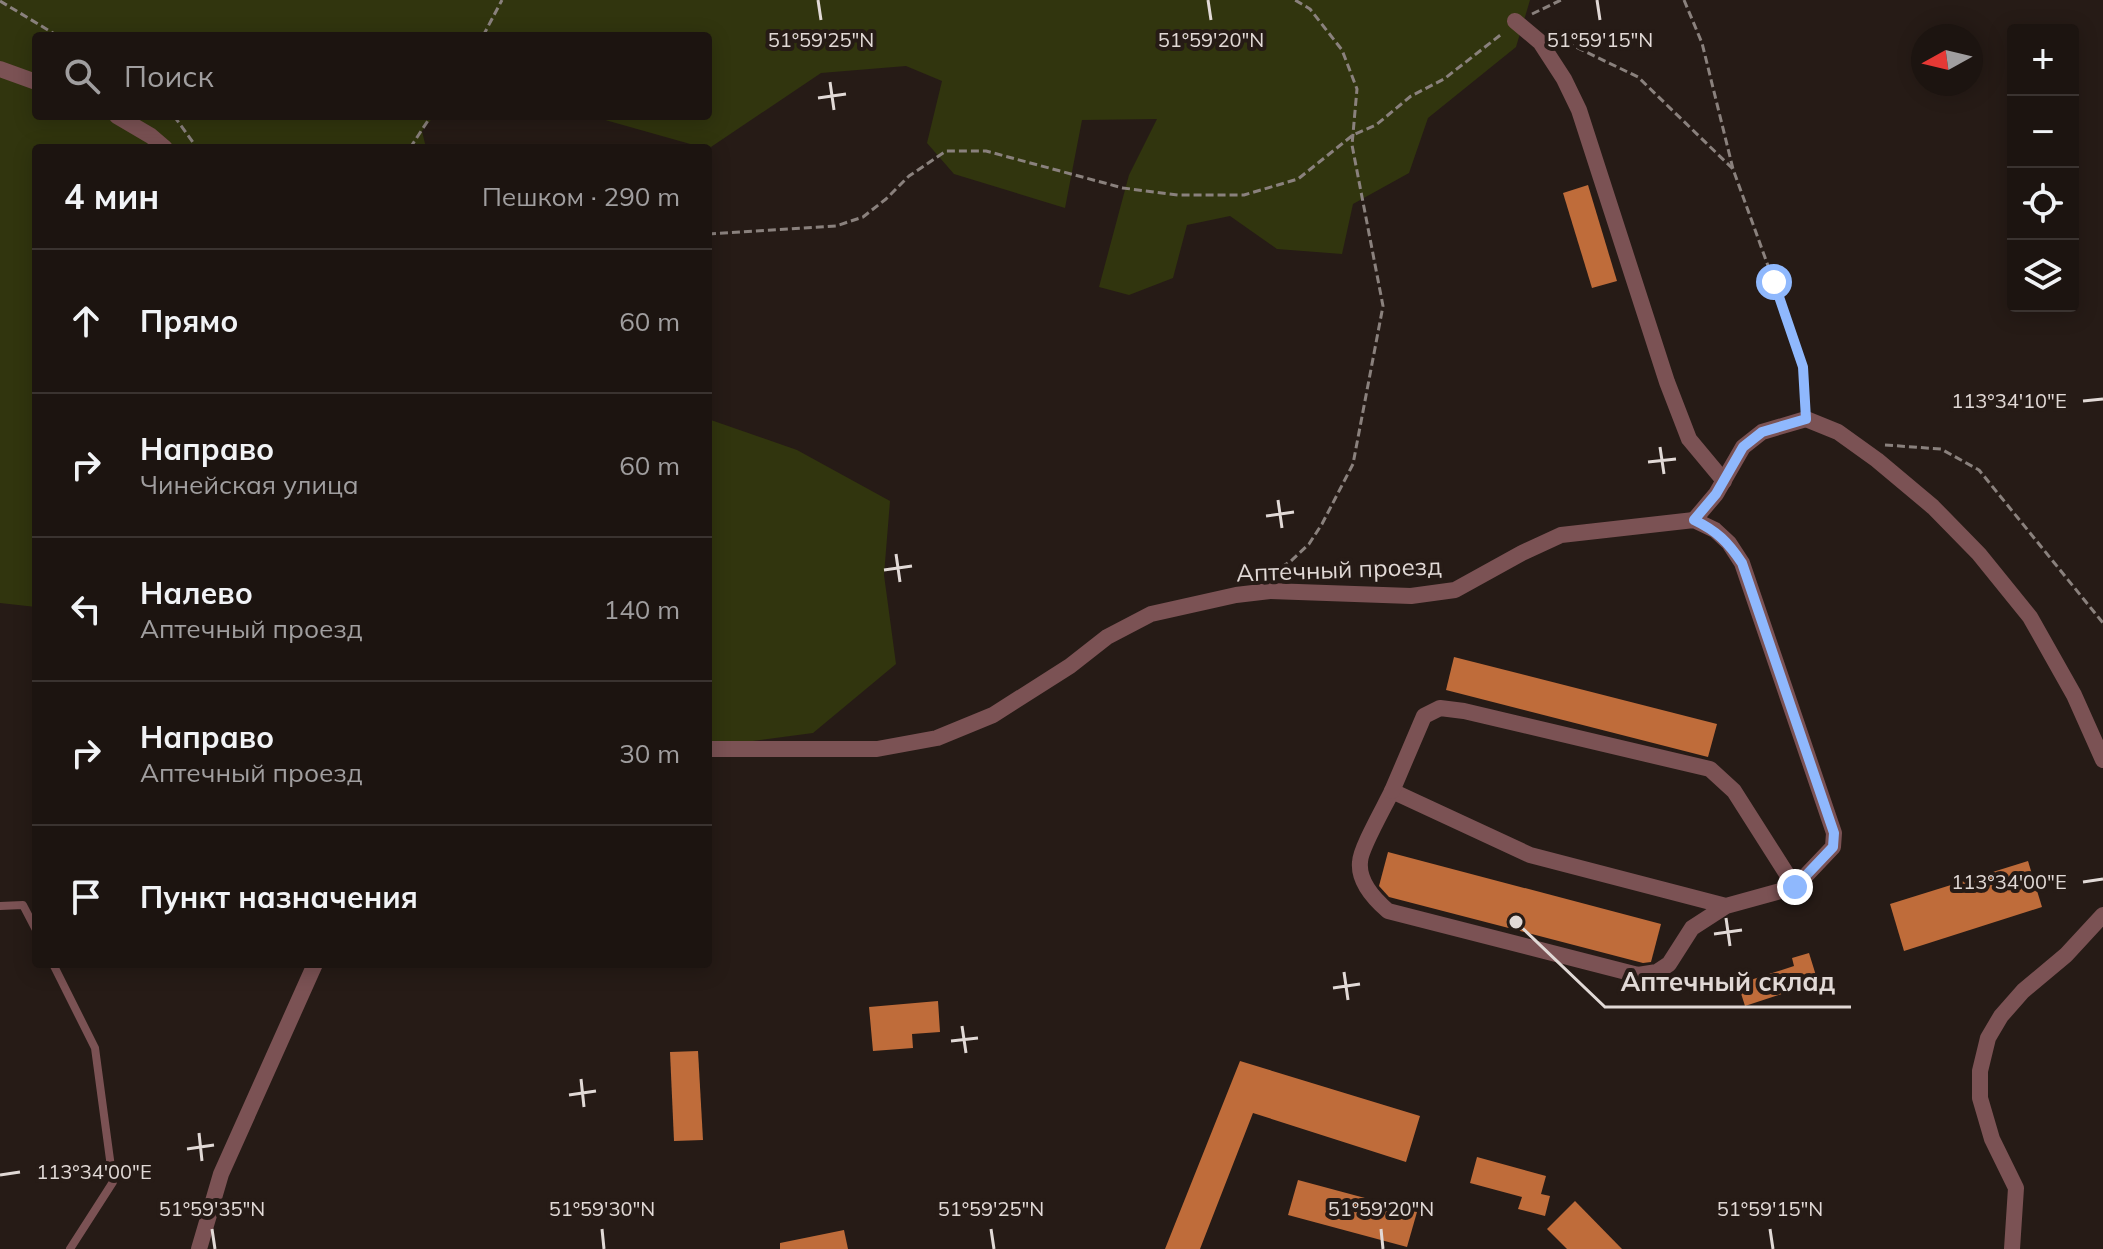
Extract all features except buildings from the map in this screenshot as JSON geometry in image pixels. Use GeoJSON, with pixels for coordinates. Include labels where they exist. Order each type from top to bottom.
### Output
{"type":"FeatureCollection","features":[{"type":"Feature","properties":{"kind":"street"},"geometry":{"type":"LineString","coordinates":[[1515,21],[1540,42],[1564,79],[1579,110],[1667,382],[1689,439],[1724,481]]}},
{"type":"Feature","properties":{"kind":"street"},"geometry":{"type":"LineString","coordinates":[[0,69],[32,81]]}},
{"type":"Feature","properties":{"kind":"street"},"geometry":{"type":"LineString","coordinates":[[124,120],[160,144]]}},
{"type":"Feature","properties":{"kind":"street"},"geometry":{"type":"LineString","coordinates":[[1795,887],[1734,791],[1710,769],[1440,708],[1424,716],[1359,861],[1363,881],[1373,898],[1388,911],[1638,975],[1657,972],[1669,964],[1692,928],[1726,906],[1795,887],[1833,847],[1834,833],[1742,563],[1729,543],[1715,530],[1694,520],[1716,494],[1743,447],[1762,432],[1806,419],[1838,432],[1877,460],[1933,507],[1979,554],[2030,617],[2074,695],[2103,760]]}},
{"type":"Feature","properties":{"kind":"street","name":"Аптечный проезд"},"geometry":{"type":"LineString","coordinates":[[712,749],[877,749],[937,738],[993,715],[1070,666],[1107,637],[1151,614],[1236,595],[1270,591],[1431,595],[1455,590],[1561,535],[1694,520]]}},
{"type":"Feature","properties":{"kind":"street"},"geometry":{"type":"LineString","coordinates":[[1392,791],[1530,855],[1726,906]]}},
{"type":"Feature","properties":{"kind":"street"},"geometry":{"type":"LineString","coordinates":[[2012,1249],[2016,1188],[1992,1139],[1980,1098],[1980,1071],[1988,1038],[2001,1016],[2023,991],[2066,955],[2103,915]]}},
{"type":"Feature","properties":{"kind":"street"},"geometry":{"type":"LineString","coordinates":[[199,1249],[221,1174],[313,968]]}},
{"type":"Feature","properties":{"kind":"lane"},"geometry":{"type":"LineString","coordinates":[[0,906],[23,905],[32,922]]}},
{"type":"Feature","properties":{"kind":"lane"},"geometry":{"type":"LineString","coordinates":[[55,968],[95,1048],[113,1182],[70,1249]]}},
{"type":"Feature","properties":{"kind":"path"},"geometry":{"type":"LineString","coordinates":[[485,32],[502,0]]}},
{"type":"Feature","properties":{"kind":"path"},"geometry":{"type":"LineString","coordinates":[[1264,578],[1291,561],[1309,544],[1353,464],[1383,306],[1352,145],[1357,89],[1342,50],[1310,9],[1295,0]]}},
{"type":"Feature","properties":{"kind":"path"},"geometry":{"type":"LineString","coordinates":[[712,234],[836,226],[863,217],[909,176],[946,151],[986,151],[1123,188],[1178,195],[1244,195],[1298,179],[1353,135],[1376,125],[1411,96],[1444,79],[1501,36],[1515,21],[1561,0]]}},
{"type":"Feature","properties":{"kind":"path"},"geometry":{"type":"LineString","coordinates":[[1684,0],[1702,43],[1733,169],[1803,367],[1806,419]]}},
{"type":"Feature","properties":{"kind":"path"},"geometry":{"type":"LineString","coordinates":[[0,1],[51,32]]}},
{"type":"Feature","properties":{"kind":"path"},"geometry":{"type":"LineString","coordinates":[[1554,37],[1638,77],[1733,169]]}},
{"type":"Feature","properties":{"kind":"path"},"geometry":{"type":"LineString","coordinates":[[177,120],[194,144]]}},
{"type":"Feature","properties":{"kind":"path"},"geometry":{"type":"LineString","coordinates":[[413,144],[428,120]]}},
{"type":"Feature","properties":{"kind":"path"},"geometry":{"type":"LineString","coordinates":[[1883,445],[1941,449],[1979,470],[2103,623]]}},
{"type":"Feature","properties":{"kind":"green space"},"geometry":{"type":"Polygon","coordinates":[[[0,0],[1530,0],[1516,47],[1428,118],[1409,173],[1353,204],[1342,254],[1277,249],[1230,216],[1187,225],[1173,278],[1129,295],[1099,287],[1129,175],[1157,119],[1082,120],[1065,208],[954,174],[927,143],[942,81],[906,66],[821,73],[712,146],[690,144],[605,120],[712,120],[712,32],[32,32],[32,120],[431,120],[422,131],[425,144],[32,144],[32,607],[0,603],[0,0]]]}},
{"type":"Feature","properties":{"kind":"green space"},"geometry":{"type":"Polygon","coordinates":[[[712,420],[797,450],[890,501],[884,575],[896,664],[813,733],[712,746],[712,420]]]}},
{"type":"Feature","properties":{"kind":"place","name":"Аптечный склад"},"geometry":{"type":"Point","coordinates":[1516,922]}},
{"type":"Feature","properties":{"kind":"route"},"geometry":{"type":"LineString","coordinates":[[1774,282],[1803,367],[1806,419],[1762,432],[1743,447],[1716,494],[1694,520],[1715,530],[1729,543],[1742,563],[1834,833],[1833,847],[1795,887]]}}]}
